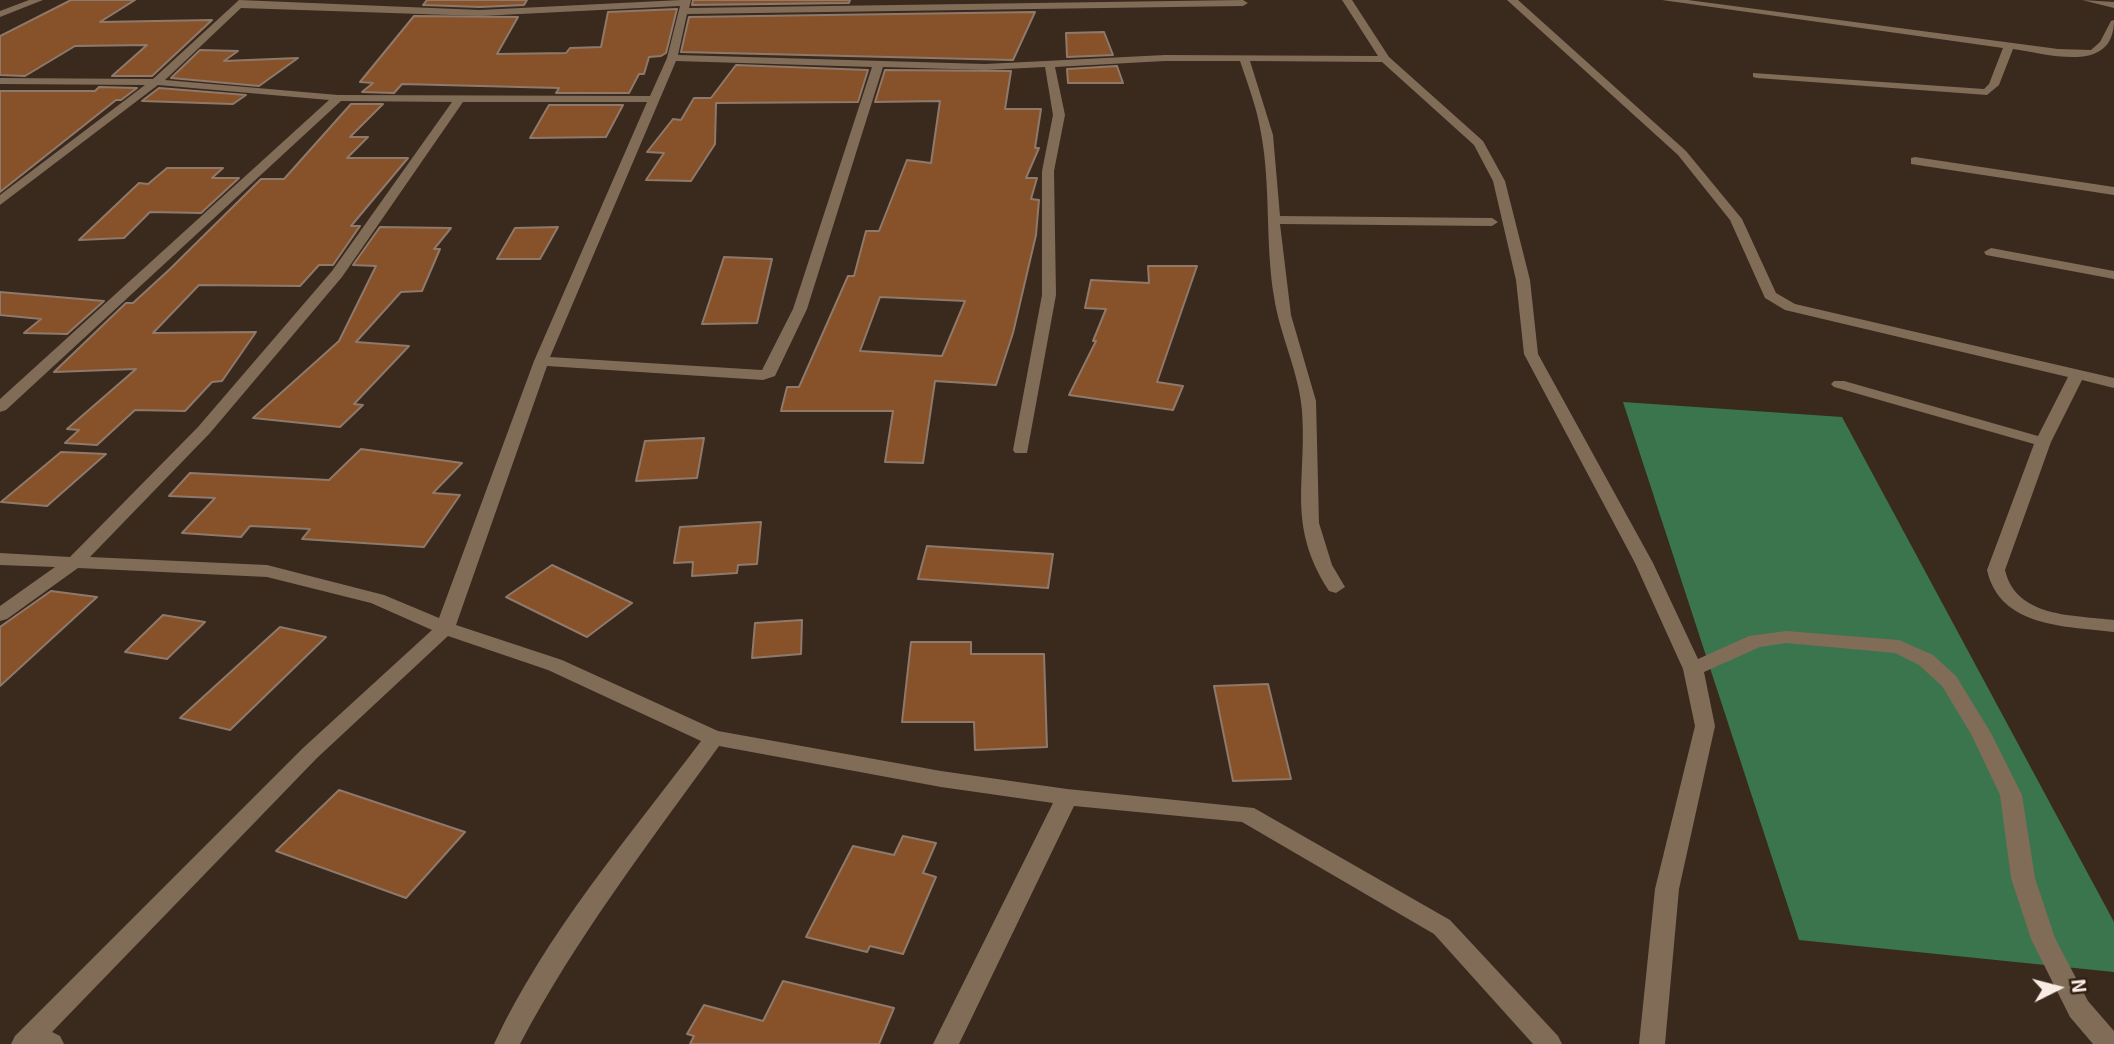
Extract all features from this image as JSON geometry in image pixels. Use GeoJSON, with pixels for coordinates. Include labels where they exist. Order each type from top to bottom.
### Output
{"type":"FeatureCollection","features":[{"type":"Feature","properties":{"kind":"street"},"geometry":{"type":"LineString","coordinates":[[0,14],[38,0]]}},
{"type":"Feature","properties":{"kind":"street"},"geometry":{"type":"LineString","coordinates":[[1347,0],[1385,59],[1479,143],[1499,181],[1523,280],[1531,354],[1644,564],[1693,669],[1704,726],[1667,889],[1652,1044]]}},
{"type":"Feature","properties":{"kind":"street"},"geometry":{"type":"LineString","coordinates":[[1512,0],[1682,153],[1736,219],[1770,295],[1780,302],[1790,307],[2114,383]]}},
{"type":"Feature","properties":{"kind":"street"},"geometry":{"type":"LineString","coordinates":[[1667,0],[2009,46],[2096,53],[2103,49],[2114,23]]}},
{"type":"Feature","properties":{"kind":"street"},"geometry":{"type":"LineString","coordinates":[[2087,0],[2114,5]]}},
{"type":"Feature","properties":{"kind":"street"},"geometry":{"type":"LineString","coordinates":[[0,201],[156,82],[242,2],[480,13],[685,5],[1242,3]]}},
{"type":"Feature","properties":{"kind":"street"},"geometry":{"type":"LineString","coordinates":[[36,1041],[310,753],[445,628],[541,361],[672,58],[685,5]]}},
{"type":"Feature","properties":{"kind":"street"},"geometry":{"type":"LineString","coordinates":[[1757,75],[1987,92],[1994,85],[2009,46]]}},
{"type":"Feature","properties":{"kind":"street"},"geometry":{"type":"LineString","coordinates":[[672,58],[985,67],[1165,58],[1385,59]]}},
{"type":"Feature","properties":{"kind":"street"},"geometry":{"type":"LineString","coordinates":[[1244,59],[1261,107],[1269,144],[1273,220],[1284,315],[1310,411],[1306,510],[1322,568],[1336,587]]}},
{"type":"Feature","properties":{"kind":"street"},"geometry":{"type":"LineString","coordinates":[[1021,450],[1049,295],[1048,170],[1059,115],[1049,63]]}},
{"type":"Feature","properties":{"kind":"street"},"geometry":{"type":"LineString","coordinates":[[541,361],[698,372],[770,373],[800,309],[877,65]]}},
{"type":"Feature","properties":{"kind":"street"},"geometry":{"type":"LineString","coordinates":[[0,81],[156,82],[338,98],[458,101],[654,99]]}},
{"type":"Feature","properties":{"kind":"street"},"geometry":{"type":"LineString","coordinates":[[0,407],[338,98]]}},
{"type":"Feature","properties":{"kind":"street"},"geometry":{"type":"LineString","coordinates":[[0,615],[76,561],[204,430],[337,274],[458,101]]}},
{"type":"Feature","properties":{"kind":"street"},"geometry":{"type":"LineString","coordinates":[[1915,161],[2114,191]]}},
{"type":"Feature","properties":{"kind":"street"},"geometry":{"type":"LineString","coordinates":[[1273,220],[1492,222]]}},
{"type":"Feature","properties":{"kind":"street"},"geometry":{"type":"LineString","coordinates":[[1991,252],[2114,275]]}},
{"type":"Feature","properties":{"kind":"street"},"geometry":{"type":"LineString","coordinates":[[2076,376],[2043,442],[1996,570],[1996,583],[2006,598],[2035,612],[2114,626]]}},
{"type":"Feature","properties":{"kind":"street"},"geometry":{"type":"LineString","coordinates":[[1839,384],[2043,442]]}},
{"type":"Feature","properties":{"kind":"street"},"geometry":{"type":"LineString","coordinates":[[0,559],[267,571],[377,599],[445,628],[555,665],[714,738],[941,779],[1067,797],[1246,814],[1442,927],[1549,1044]]}},
{"type":"Feature","properties":{"kind":"street"},"geometry":{"type":"LineString","coordinates":[[1693,669],[1756,642],[1786,637],[1899,648],[1926,660],[1949,681],[1981,733],[2011,795],[2023,878],[2043,939],[2079,1009],[2109,1044]]}},
{"type":"Feature","properties":{"kind":"street"},"geometry":{"type":"LineString","coordinates":[[507,1044],[542,978],[588,909],[714,738]]}},
{"type":"Feature","properties":{"kind":"street"},"geometry":{"type":"LineString","coordinates":[[946,1044],[1067,797]]}},
{"type":"Feature","properties":{"kind":"green space"},"geometry":{"type":"Polygon","coordinates":[[[1623,402],[1842,417],[2114,922],[2114,972],[1799,940],[1623,402]]]}},
{"type":"Feature","properties":{"kind":"building"},"geometry":{"type":"Polygon","coordinates":[[[71,0],[135,0],[100,22],[212,20],[152,76],[112,76],[147,45],[75,46],[25,76],[0,75],[0,36],[71,0]]]}},
{"type":"Feature","properties":{"kind":"building"},"geometry":{"type":"Polygon","coordinates":[[[427,0],[527,0],[524,5],[480,7],[423,5],[427,0]]]}},
{"type":"Feature","properties":{"kind":"building"},"geometry":{"type":"Polygon","coordinates":[[[693,0],[850,0],[849,3],[692,5],[693,0]]]}},
{"type":"Feature","properties":{"kind":"building"},"geometry":{"type":"Polygon","coordinates":[[[677,9],[666,53],[649,57],[644,74],[639,74],[629,93],[556,93],[559,88],[402,84],[394,93],[362,92],[373,83],[360,82],[414,16],[518,17],[497,54],[566,53],[570,48],[601,47],[608,12],[677,9]]]}},
{"type":"Feature","properties":{"kind":"building"},"geometry":{"type":"Polygon","coordinates":[[[1035,12],[1013,60],[681,52],[689,17],[1035,12]]]}},
{"type":"Feature","properties":{"kind":"building"},"geometry":{"type":"Polygon","coordinates":[[[1104,32],[1113,55],[1067,57],[1066,33],[1104,32]]]}},
{"type":"Feature","properties":{"kind":"building"},"geometry":{"type":"Polygon","coordinates":[[[200,50],[238,51],[224,61],[298,58],[259,86],[171,78],[200,50]]]}},
{"type":"Feature","properties":{"kind":"building"},"geometry":{"type":"Polygon","coordinates":[[[736,65],[868,70],[858,102],[716,103],[715,144],[691,181],[646,180],[664,153],[647,152],[673,119],[681,120],[694,98],[711,98],[736,65]]]}},
{"type":"Feature","properties":{"kind":"building"},"geometry":{"type":"Polygon","coordinates":[[[1117,66],[1123,83],[1068,83],[1067,69],[1117,66]]]}},
{"type":"Feature","properties":{"kind":"building"},"geometry":{"type":"Polygon","coordinates":[[[885,70],[1011,71],[1005,109],[1041,109],[1035,148],[1039,148],[1026,178],[1037,178],[1031,199],[1039,200],[1036,235],[1013,333],[996,385],[935,381],[923,463],[885,462],[893,411],[781,411],[787,387],[799,387],[848,276],[854,276],[866,231],[879,231],[907,160],[931,163],[940,101],[875,102],[885,70]],[[880,297],[860,351],[942,356],[965,301],[880,297]]]}},
{"type":"Feature","properties":{"kind":"building"},"geometry":{"type":"Polygon","coordinates":[[[99,87],[137,88],[121,100],[116,100],[0,192],[0,91],[95,91],[99,87]]]}},
{"type":"Feature","properties":{"kind":"building"},"geometry":{"type":"Polygon","coordinates":[[[159,88],[246,95],[233,104],[142,101],[159,88]]]}},
{"type":"Feature","properties":{"kind":"building"},"geometry":{"type":"Polygon","coordinates":[[[351,104],[383,104],[350,137],[368,137],[347,158],[408,158],[351,226],[360,226],[333,265],[319,265],[300,286],[199,285],[153,333],[256,332],[222,381],[212,382],[185,411],[135,410],[97,445],[65,443],[79,430],[67,429],[136,369],[54,372],[126,303],[133,303],[170,269],[261,179],[284,179],[351,104]]]}},
{"type":"Feature","properties":{"kind":"building"},"geometry":{"type":"Polygon","coordinates":[[[549,105],[623,105],[606,137],[530,138],[549,105]]]}},
{"type":"Feature","properties":{"kind":"building"},"geometry":{"type":"Polygon","coordinates":[[[167,168],[223,168],[212,178],[239,178],[201,213],[150,212],[124,238],[79,240],[139,183],[148,184],[167,168]]]}},
{"type":"Feature","properties":{"kind":"building"},"geometry":{"type":"Polygon","coordinates":[[[380,227],[451,228],[434,249],[440,249],[422,291],[401,292],[356,342],[409,346],[354,404],[363,405],[340,427],[253,418],[339,341],[376,266],[353,265],[380,227]]]}},
{"type":"Feature","properties":{"kind":"building"},"geometry":{"type":"Polygon","coordinates":[[[558,227],[540,259],[497,259],[515,228],[558,227]]]}},
{"type":"Feature","properties":{"kind":"building"},"geometry":{"type":"Polygon","coordinates":[[[724,257],[772,259],[757,323],[702,324],[724,257]]]}},
{"type":"Feature","properties":{"kind":"building"},"geometry":{"type":"Polygon","coordinates":[[[1148,266],[1197,266],[1157,382],[1183,386],[1173,410],[1069,395],[1096,341],[1093,341],[1106,309],[1085,308],[1091,280],[1149,283],[1148,266]]]}},
{"type":"Feature","properties":{"kind":"building"},"geometry":{"type":"Polygon","coordinates":[[[0,292],[104,301],[67,334],[24,333],[41,319],[0,315],[0,292]]]}},
{"type":"Feature","properties":{"kind":"building"},"geometry":{"type":"Polygon","coordinates":[[[704,438],[697,478],[636,481],[645,441],[704,438]]]}},
{"type":"Feature","properties":{"kind":"building"},"geometry":{"type":"Polygon","coordinates":[[[361,449],[462,463],[433,493],[460,495],[424,547],[302,539],[310,529],[250,526],[241,537],[182,533],[215,498],[169,496],[190,473],[329,480],[361,449]]]}},
{"type":"Feature","properties":{"kind":"building"},"geometry":{"type":"Polygon","coordinates":[[[61,452],[106,454],[47,506],[1,502],[61,452]]]}},
{"type":"Feature","properties":{"kind":"building"},"geometry":{"type":"Polygon","coordinates":[[[761,522],[757,564],[738,565],[737,573],[692,576],[693,562],[674,563],[680,527],[761,522]]]}},
{"type":"Feature","properties":{"kind":"building"},"geometry":{"type":"Polygon","coordinates":[[[927,546],[1053,554],[1048,588],[918,579],[927,546]]]}},
{"type":"Feature","properties":{"kind":"building"},"geometry":{"type":"Polygon","coordinates":[[[552,565],[632,603],[587,637],[506,597],[552,565]]]}},
{"type":"Feature","properties":{"kind":"building"},"geometry":{"type":"Polygon","coordinates":[[[51,591],[97,597],[0,686],[0,627],[51,591]]]}},
{"type":"Feature","properties":{"kind":"building"},"geometry":{"type":"Polygon","coordinates":[[[163,615],[205,622],[167,659],[125,652],[163,615]]]}},
{"type":"Feature","properties":{"kind":"building"},"geometry":{"type":"Polygon","coordinates":[[[802,620],[801,654],[752,658],[755,623],[802,620]]]}},
{"type":"Feature","properties":{"kind":"building"},"geometry":{"type":"Polygon","coordinates":[[[280,627],[326,637],[230,730],[180,718],[280,627]]]}},
{"type":"Feature","properties":{"kind":"building"},"geometry":{"type":"Polygon","coordinates":[[[911,642],[971,642],[971,654],[1044,654],[1047,747],[975,750],[974,722],[902,722],[911,642]]]}},
{"type":"Feature","properties":{"kind":"building"},"geometry":{"type":"Polygon","coordinates":[[[1268,684],[1291,779],[1233,781],[1214,686],[1268,684]]]}},
{"type":"Feature","properties":{"kind":"building"},"geometry":{"type":"Polygon","coordinates":[[[339,790],[465,832],[406,898],[276,851],[339,790]]]}},
{"type":"Feature","properties":{"kind":"building"},"geometry":{"type":"Polygon","coordinates":[[[903,836],[936,843],[923,873],[936,877],[903,954],[870,946],[867,952],[806,937],[853,846],[894,855],[903,836]]]}},
{"type":"Feature","properties":{"kind":"building"},"geometry":{"type":"Polygon","coordinates":[[[783,981],[894,1008],[879,1044],[690,1044],[694,1036],[687,1034],[704,1005],[763,1021],[783,981]]]}}]}
